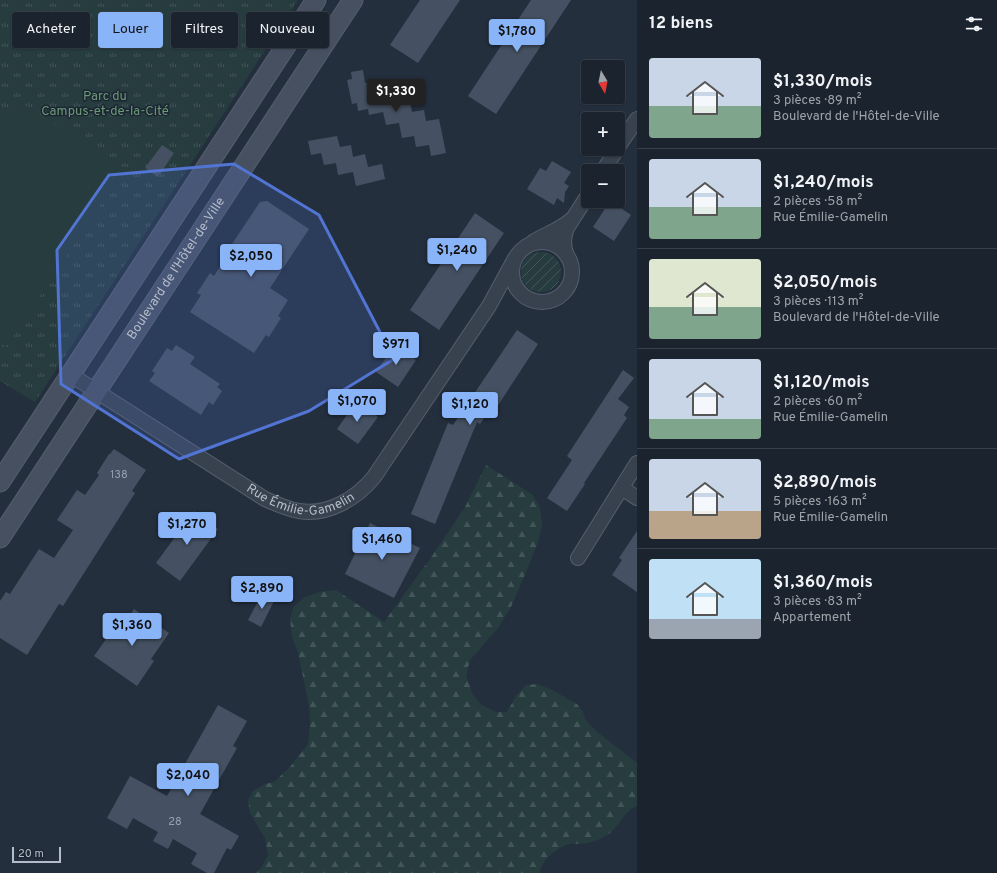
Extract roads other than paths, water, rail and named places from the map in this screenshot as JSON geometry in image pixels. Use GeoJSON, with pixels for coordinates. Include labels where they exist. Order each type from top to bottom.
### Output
{"type":"FeatureCollection","features":[{"type":"Feature","properties":{"kind":"main road"},"geometry":{"type":"LineString","coordinates":[[0,482],[316,0]]}},
{"type":"Feature","properties":{"kind":"main road","name":"Boulevard de l'Hôtel-de-Ville"},"geometry":{"type":"LineString","coordinates":[[0,538],[353,0]]}},
{"type":"Feature","properties":{"kind":"street"},"geometry":{"type":"LineString","coordinates":[[625,136],[637,119]]}},
{"type":"Feature","properties":{"kind":"street"},"geometry":{"type":"LineString","coordinates":[[489,306],[503,298],[514,298],[542,303],[561,297],[571,280],[572,270],[564,245],[565,233],[581,206]]}},
{"type":"Feature","properties":{"kind":"street","name":"Rue Émilie-Gamelin"},"geometry":{"type":"LineString","coordinates":[[70,375],[265,499],[282,507],[301,512],[318,511],[345,502],[366,488],[489,306],[519,252],[547,233],[563,226],[576,214]]}},
{"type":"Feature","properties":{"kind":"street"},"geometry":{"type":"LineString","coordinates":[[527,246],[536,242],[546,242],[557,245],[568,257]]}},
{"type":"Feature","properties":{"kind":"street"},"geometry":{"type":"LineString","coordinates":[[514,260],[511,273],[512,280],[516,289],[523,296],[532,301]]}},
{"type":"Feature","properties":{"kind":"street"},"geometry":{"type":"LineString","coordinates":[[578,558],[637,463]]}},
{"type":"Feature","properties":{"kind":"street"},"geometry":{"type":"LineString","coordinates":[[622,488],[637,498]]}},
{"type":"Feature","properties":{"kind":"park label","name":"Parc du Campus-et-de-la-Cité"},"geometry":{"type":"Point","coordinates":[105,104]}}]}
